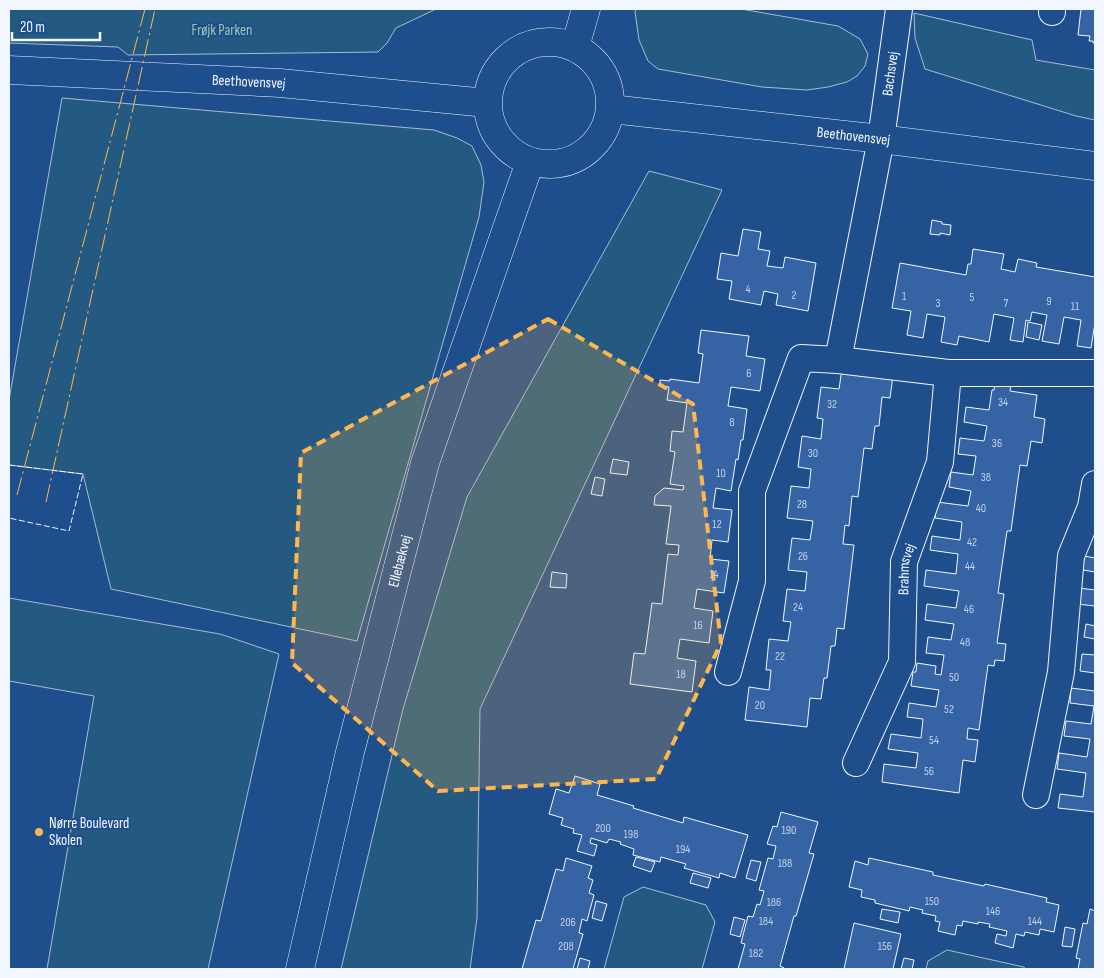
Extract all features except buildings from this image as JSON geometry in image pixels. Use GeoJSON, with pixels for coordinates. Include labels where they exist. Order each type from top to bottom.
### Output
{"type":"FeatureCollection","features":[{"type":"Feature","properties":{"kind":"street"},"geometry":{"type":"LineString","coordinates":[[575,47],[586,9]]}},
{"type":"Feature","properties":{"kind":"street","name":"Bachsvej"},"geometry":{"type":"LineString","coordinates":[[881,139],[899,9]]}},
{"type":"Feature","properties":{"kind":"street"},"geometry":{"type":"LineString","coordinates":[[555,42],[575,47],[591,58],[603,72],[610,91],[611,110],[605,131],[592,148],[573,160],[552,165],[530,162],[512,153],[499,140],[490,122],[487,103],[491,83],[501,65],[516,52],[535,43],[555,42]]}},
{"type":"Feature","properties":{"kind":"street","name":"Beethovensvej"},"geometry":{"type":"LineString","coordinates":[[9,70],[280,84],[487,103]]}},
{"type":"Feature","properties":{"kind":"street","name":"Beethovensvej"},"geometry":{"type":"LineString","coordinates":[[611,110],[881,139],[1095,166]]}},
{"type":"Feature","properties":{"kind":"street"},"geometry":{"type":"LineString","coordinates":[[838,360],[881,139]]}},
{"type":"Feature","properties":{"kind":"street","name":"Ellebækvej"},"geometry":{"type":"LineString","coordinates":[[300,969],[350,752],[425,462],[530,162]]}},
{"type":"Feature","properties":{"kind":"street"},"geometry":{"type":"LineString","coordinates":[[728,672],[752,582],[752,491],[801,358],[838,360],[948,373],[1095,373]]}},
{"type":"Feature","properties":{"kind":"street","name":"Brahmsvej"},"geometry":{"type":"LineString","coordinates":[[856,763],[902,662],[904,562],[940,462],[948,373]]}},
{"type":"Feature","properties":{"kind":"street"},"geometry":{"type":"LineString","coordinates":[[1036,795],[1061,672],[1071,556],[1091,507],[1095,484]]}},
{"type":"Feature","properties":{"kind":"highlighted area"},"geometry":{"type":"Polygon","coordinates":[[[548,319],[693,404],[721,643],[656,779],[438,791],[292,663],[301,453],[548,319]]]}},
{"type":"Feature","properties":{"kind":"green space","name":"Frøjk Parken"},"geometry":{"type":"Polygon","coordinates":[[[9,9],[436,9],[396,28],[387,43],[378,52],[128,55],[118,47],[9,43],[9,9]]]}},
{"type":"Feature","properties":{"kind":"green space"},"geometry":{"type":"Polygon","coordinates":[[[636,9],[741,9],[838,26],[860,39],[868,54],[865,66],[857,76],[847,82],[807,90],[762,87],[658,69],[648,61],[639,40],[636,9]]]}},
{"type":"Feature","properties":{"kind":"green space"},"geometry":{"type":"Polygon","coordinates":[[[914,13],[1032,40],[1036,60],[1095,70],[1095,120],[1076,116],[925,69],[915,38],[914,13]]]}},
{"type":"Feature","properties":{"kind":"green space"},"geometry":{"type":"Polygon","coordinates":[[[62,98],[434,130],[457,138],[472,146],[481,165],[484,182],[479,217],[357,641],[111,589],[83,474],[9,465],[9,400],[62,98]]]}},
{"type":"Feature","properties":{"kind":"green space"},"geometry":{"type":"Polygon","coordinates":[[[649,171],[722,190],[480,709],[477,918],[470,969],[341,969],[403,709],[467,497],[649,171]]]}},
{"type":"Feature","properties":{"kind":"green space"},"geometry":{"type":"Polygon","coordinates":[[[9,598],[220,634],[279,654],[208,969],[47,969],[94,696],[9,681],[9,598]]]}},
{"type":"Feature","properties":{"kind":"green space"},"geometry":{"type":"Polygon","coordinates":[[[643,887],[706,905],[715,922],[702,969],[604,969],[624,897],[643,887]]]}},
{"type":"Feature","properties":{"kind":"green space"},"geometry":{"type":"Polygon","coordinates":[[[947,950],[1024,967],[1025,969],[926,969],[928,961],[947,950]]]}},
{"type":"Feature","properties":{"kind":"fence"},"geometry":{"type":"LineString","coordinates":[[9,465],[83,474],[69,531],[9,518]]}},
{"type":"Feature","properties":{"kind":"power"},"geometry":{"type":"LineString","coordinates":[[17,495],[145,9]]}},
{"type":"Feature","properties":{"kind":"power"},"geometry":{"type":"LineString","coordinates":[[46,502],[155,9]]}},
{"type":"Feature","properties":{"kind":"place","name":"Nørre Boulevard Skolen"},"geometry":{"type":"Point","coordinates":[39,832]}}]}
